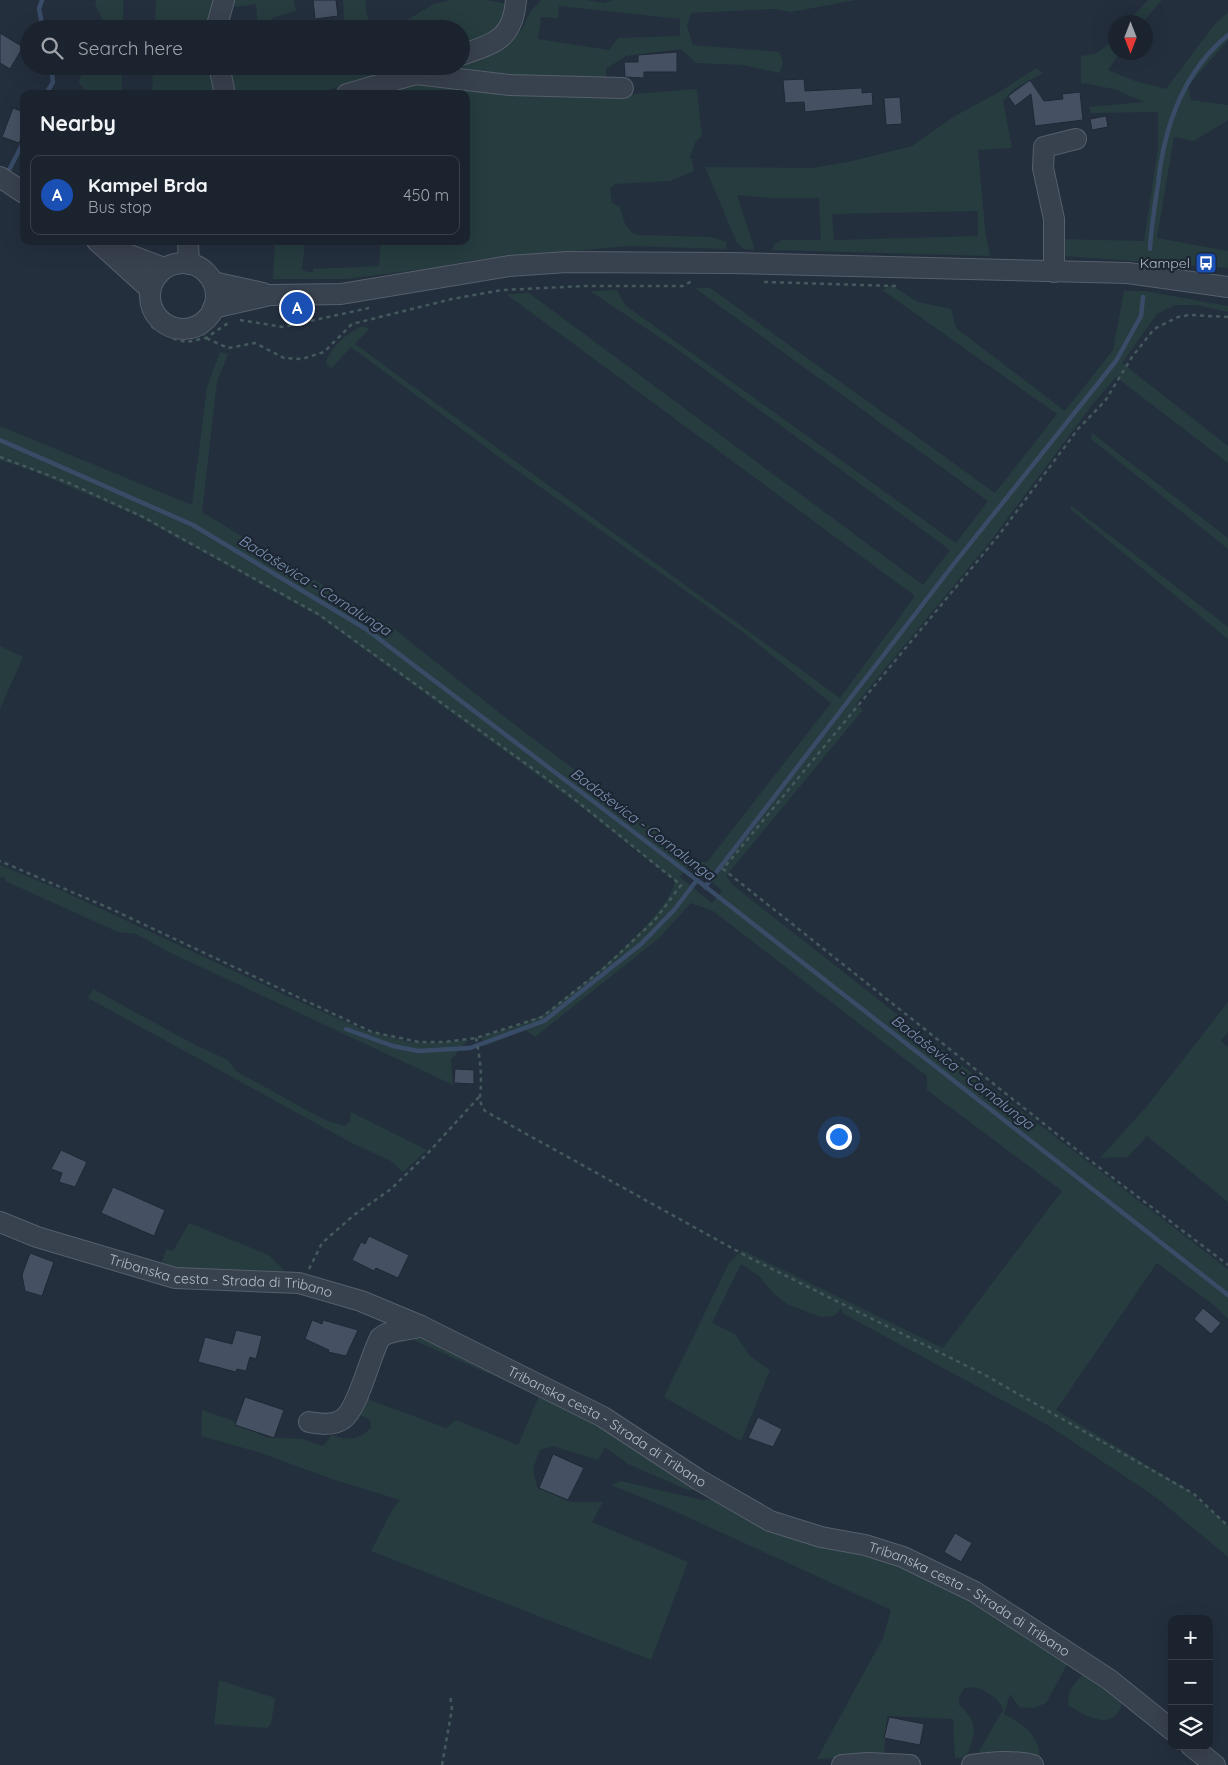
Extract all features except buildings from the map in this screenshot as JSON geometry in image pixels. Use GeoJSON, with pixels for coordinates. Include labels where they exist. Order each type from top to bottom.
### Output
{"type":"FeatureCollection","features":[{"type":"Feature","properties":{"kind":"street"},"geometry":{"type":"LineString","coordinates":[[218,20],[224,0]]}},
{"type":"Feature","properties":{"kind":"street"},"geometry":{"type":"LineString","coordinates":[[470,51],[498,42],[511,25],[516,0]]}},
{"type":"Feature","properties":{"kind":"street"},"geometry":{"type":"LineString","coordinates":[[221,75],[224,90]]}},
{"type":"Feature","properties":{"kind":"street"},"geometry":{"type":"LineString","coordinates":[[360,90],[407,75]]}},
{"type":"Feature","properties":{"kind":"street"},"geometry":{"type":"LineString","coordinates":[[452,75],[510,85],[623,88]]}},
{"type":"Feature","properties":{"kind":"street"},"geometry":{"type":"LineString","coordinates":[[1054,272],[1054,218],[1043,168],[1044,147],[1076,139]]}},
{"type":"Feature","properties":{"kind":"street"},"geometry":{"type":"LineString","coordinates":[[0,177],[20,190]]}},
{"type":"Feature","properties":{"kind":"street"},"geometry":{"type":"LineString","coordinates":[[101,245],[145,294],[163,322],[172,327],[202,332],[215,299],[213,282],[206,273],[189,264],[178,263],[164,268],[145,294]]}},
{"type":"Feature","properties":{"kind":"street"},"geometry":{"type":"LineString","coordinates":[[104,245],[164,268]]}},
{"type":"Feature","properties":{"kind":"street"},"geometry":{"type":"LineString","coordinates":[[188,245],[189,264]]}},
{"type":"Feature","properties":{"kind":"street"},"geometry":{"type":"LineString","coordinates":[[213,308],[270,295],[341,294],[509,266],[567,262],[731,263],[1128,273],[1228,287]]}},
{"type":"Feature","properties":{"kind":"street"},"geometry":{"type":"LineString","coordinates":[[213,282],[270,295]]}},
{"type":"Feature","properties":{"kind":"street","name":"Tribanska cesta - Strada di Tribano"},"geometry":{"type":"LineString","coordinates":[[0,1222],[37,1237],[175,1278],[299,1283],[362,1301],[421,1326],[603,1417],[699,1480],[770,1521],[821,1537],[865,1545],[904,1557],[975,1592],[1110,1680],[1168,1727]]}},
{"type":"Feature","properties":{"kind":"street"},"geometry":{"type":"LineString","coordinates":[[309,1422],[327,1424],[346,1418],[380,1338],[386,1332],[410,1331],[421,1326]]}},
{"type":"Feature","properties":{"kind":"street"},"geometry":{"type":"LineString","coordinates":[[1196,1750],[1215,1765]]}},
{"type":"Feature","properties":{"kind":"street"},"geometry":{"type":"LineString","coordinates":[[972,1765],[1020,1762],[1033,1765]]}},
{"type":"Feature","properties":{"kind":"street"},"geometry":{"type":"LineString","coordinates":[[842,1765],[868,1763],[910,1765]]}},
{"type":"Feature","properties":{"kind":"path"},"geometry":{"type":"LineString","coordinates":[[202,332],[228,348],[255,343],[284,358],[302,359],[324,352],[352,324],[452,299],[502,290],[584,286],[683,286],[695,279]]}},
{"type":"Feature","properties":{"kind":"path"},"geometry":{"type":"LineString","coordinates":[[762,282],[896,286]]}},
{"type":"Feature","properties":{"kind":"path"},"geometry":{"type":"LineString","coordinates":[[145,294],[152,327],[174,339],[188,342],[202,332],[231,322]]}},
{"type":"Feature","properties":{"kind":"path"},"geometry":{"type":"LineString","coordinates":[[236,318],[255,324],[284,327],[372,308]]}},
{"type":"Feature","properties":{"kind":"path"},"geometry":{"type":"LineString","coordinates":[[1228,317],[1190,315],[1178,317],[1154,329],[1132,357],[1104,401],[1078,430],[999,535],[723,869],[1084,1156],[1228,1266]]}},
{"type":"Feature","properties":{"kind":"path"},"geometry":{"type":"LineString","coordinates":[[0,457],[69,483],[143,517],[318,614],[568,794],[682,885],[655,920],[604,968],[542,1017],[476,1038],[419,1042],[372,1032],[109,908],[0,862]]}},
{"type":"Feature","properties":{"kind":"path"},"geometry":{"type":"LineString","coordinates":[[476,1038],[481,1084],[479,1097],[480,1105],[485,1111],[748,1257],[984,1375],[1194,1494],[1228,1526]]}},
{"type":"Feature","properties":{"kind":"path"},"geometry":{"type":"LineString","coordinates":[[299,1283],[322,1244],[354,1215],[391,1189],[427,1154],[479,1097]]}},
{"type":"Feature","properties":{"kind":"path"},"geometry":{"type":"LineString","coordinates":[[442,1765],[452,1710],[450,1694]]}},
{"type":"Feature","properties":{"kind":"green space"},"geometry":{"type":"Polygon","coordinates":[[[96,0],[123,0],[123,20],[103,20],[95,4],[96,0]]]}},
{"type":"Feature","properties":{"kind":"green space"},"geometry":{"type":"Polygon","coordinates":[[[156,0],[217,0],[211,20],[155,20],[156,0]]]}},
{"type":"Feature","properties":{"kind":"green space"},"geometry":{"type":"Polygon","coordinates":[[[230,0],[294,0],[296,11],[272,18],[272,20],[257,20],[256,4],[226,8],[230,0]]]}},
{"type":"Feature","properties":{"kind":"green space"},"geometry":{"type":"Polygon","coordinates":[[[343,0],[365,0],[368,20],[344,20],[343,0]]]}},
{"type":"Feature","properties":{"kind":"green space"},"geometry":{"type":"Polygon","coordinates":[[[450,0],[486,0],[509,4],[503,21],[498,28],[470,45],[470,20],[407,20],[434,4],[450,0]]]}},
{"type":"Feature","properties":{"kind":"green space"},"geometry":{"type":"Polygon","coordinates":[[[541,0],[587,0],[604,3],[612,0],[856,0],[791,12],[775,9],[691,13],[687,26],[693,45],[779,52],[783,62],[780,73],[742,65],[696,63],[681,49],[626,56],[606,69],[606,80],[470,75],[470,63],[491,55],[512,40],[522,29],[530,12],[541,0]],[[559,6],[558,18],[541,17],[538,39],[609,50],[618,38],[680,36],[680,19],[559,6]]]}},
{"type":"Feature","properties":{"kind":"green space"},"geometry":{"type":"Polygon","coordinates":[[[1148,0],[1162,0],[1149,15],[1134,15],[1148,0]]]}},
{"type":"Feature","properties":{"kind":"green space"},"geometry":{"type":"Polygon","coordinates":[[[1228,12],[1228,40],[1188,86],[1191,100],[1228,105],[1228,120],[1194,141],[1174,137],[1157,238],[1228,251],[1228,268],[1063,256],[1058,239],[1144,241],[1158,147],[1158,112],[1091,113],[1089,107],[1144,102],[1114,89],[1081,83],[1081,56],[1095,54],[1108,45],[1108,60],[1115,60],[1108,70],[1135,81],[1166,89],[1214,25],[1228,12]]]}},
{"type":"Feature","properties":{"kind":"green space"},"geometry":{"type":"Polygon","coordinates":[[[1036,68],[1043,73],[1014,89],[1003,101],[1012,148],[978,150],[985,229],[990,256],[772,250],[775,244],[782,240],[821,240],[819,198],[769,198],[737,195],[755,250],[744,249],[737,243],[705,167],[812,168],[848,162],[912,146],[953,117],[1001,91],[1036,68]],[[978,211],[832,214],[834,240],[978,236],[978,211]]]}},
{"type":"Feature","properties":{"kind":"green space"},"geometry":{"type":"Polygon","coordinates":[[[81,75],[122,75],[122,90],[86,90],[78,83],[81,75]]]}},
{"type":"Feature","properties":{"kind":"green space"},"geometry":{"type":"Polygon","coordinates":[[[153,75],[215,75],[217,90],[152,90],[153,75]]]}},
{"type":"Feature","properties":{"kind":"green space"},"geometry":{"type":"Polygon","coordinates":[[[227,75],[380,75],[327,90],[233,90],[227,75]]]}},
{"type":"Feature","properties":{"kind":"green space"},"geometry":{"type":"Polygon","coordinates":[[[415,82],[631,94],[697,89],[702,136],[695,142],[689,158],[692,159],[694,171],[670,181],[615,184],[610,189],[612,203],[620,207],[627,227],[638,235],[711,237],[727,242],[726,249],[629,246],[473,260],[440,267],[346,279],[273,279],[275,245],[305,245],[302,270],[313,273],[313,269],[379,266],[381,245],[470,245],[470,90],[387,90],[415,82]]]}},
{"type":"Feature","properties":{"kind":"green space"},"geometry":{"type":"Polygon","coordinates":[[[891,285],[918,302],[951,309],[956,328],[1065,411],[1113,350],[1124,291],[1145,291],[1228,306],[1228,312],[1196,305],[1175,305],[1157,314],[1122,363],[1228,446],[1228,463],[1116,377],[1092,405],[993,538],[856,704],[863,710],[726,876],[734,886],[972,1073],[1228,1269],[1228,1319],[1215,1306],[1157,1263],[1056,1410],[1185,1488],[1228,1525],[1228,1557],[1157,1498],[1046,1424],[842,1313],[842,1308],[834,1316],[820,1317],[787,1304],[773,1293],[759,1276],[741,1264],[712,1323],[735,1334],[750,1356],[770,1370],[741,1441],[664,1397],[729,1263],[742,1250],[943,1348],[1062,1191],[927,1090],[927,1076],[713,911],[691,903],[658,939],[535,1037],[526,1030],[484,1046],[481,1037],[535,1019],[596,973],[639,933],[657,913],[669,896],[675,881],[575,802],[318,616],[138,516],[31,470],[0,460],[0,426],[192,505],[207,387],[220,352],[228,354],[217,382],[202,512],[392,627],[506,718],[697,862],[707,862],[831,703],[743,632],[515,469],[351,347],[331,369],[326,363],[335,346],[346,336],[363,326],[369,329],[355,344],[840,698],[915,596],[506,294],[529,293],[923,585],[950,550],[674,347],[590,291],[617,290],[625,305],[956,543],[988,501],[695,288],[710,288],[995,493],[1057,414],[882,290],[891,285]],[[691,863],[680,877],[712,903],[722,891],[691,863]]]}},
{"type":"Feature","properties":{"kind":"green space"},"geometry":{"type":"Polygon","coordinates":[[[1092,433],[1228,538],[1228,549],[1091,439],[1092,433]]]}},
{"type":"Feature","properties":{"kind":"green space"},"geometry":{"type":"Polygon","coordinates":[[[1072,506],[1228,627],[1228,639],[1070,509],[1072,506]]]}},
{"type":"Feature","properties":{"kind":"green space"},"geometry":{"type":"Polygon","coordinates":[[[0,646],[23,657],[0,709],[0,646]]]}},
{"type":"Feature","properties":{"kind":"green space"},"geometry":{"type":"Polygon","coordinates":[[[0,865],[63,891],[364,1030],[409,1042],[436,1043],[468,1040],[451,1060],[453,1085],[171,953],[136,934],[118,932],[5,881],[6,878],[0,877],[0,865]]]}},
{"type":"Feature","properties":{"kind":"green space"},"geometry":{"type":"Polygon","coordinates":[[[93,989],[197,1046],[228,1060],[236,1071],[325,1120],[344,1126],[350,1122],[351,1112],[427,1150],[403,1172],[391,1161],[352,1143],[88,998],[93,989]]]}},
{"type":"Feature","properties":{"kind":"green space"},"geometry":{"type":"Polygon","coordinates":[[[1228,1002],[1228,1032],[1221,1041],[1228,1047],[1228,1202],[1147,1136],[1128,1157],[1100,1158],[1147,1106],[1228,1002]]]}},
{"type":"Feature","properties":{"kind":"green space"},"geometry":{"type":"Polygon","coordinates":[[[189,1223],[269,1255],[283,1269],[283,1273],[160,1268],[166,1249],[173,1251],[189,1223]]]}},
{"type":"Feature","properties":{"kind":"green space"},"geometry":{"type":"Polygon","coordinates":[[[400,1334],[440,1342],[542,1390],[696,1485],[690,1491],[628,1464],[605,1447],[598,1460],[553,1446],[540,1450],[533,1468],[537,1487],[571,1502],[603,1502],[592,1522],[688,1562],[651,1660],[371,1551],[392,1510],[400,1500],[332,1479],[258,1452],[201,1436],[202,1410],[231,1420],[266,1437],[302,1439],[323,1446],[332,1435],[348,1439],[357,1437],[371,1428],[370,1420],[356,1413],[366,1387],[370,1400],[446,1428],[456,1420],[518,1445],[539,1396],[400,1334]]]}},
{"type":"Feature","properties":{"kind":"green space"},"geometry":{"type":"Polygon","coordinates":[[[620,1481],[702,1500],[713,1499],[868,1550],[962,1591],[1069,1661],[1046,1703],[1034,1708],[1019,1707],[1010,1694],[1004,1714],[1030,1732],[1037,1745],[1040,1761],[982,1756],[979,1751],[1003,1710],[997,1700],[987,1692],[969,1687],[964,1688],[959,1698],[959,1705],[970,1717],[974,1729],[972,1742],[966,1758],[955,1758],[953,1719],[887,1716],[884,1755],[817,1759],[883,1638],[891,1610],[663,1506],[611,1485],[620,1481]]]}},
{"type":"Feature","properties":{"kind":"green space"},"geometry":{"type":"Polygon","coordinates":[[[1086,1672],[1125,1699],[1114,1717],[1102,1720],[1096,1719],[1068,1705],[1069,1695],[1073,1687],[1086,1672]]]}},
{"type":"Feature","properties":{"kind":"green space"},"geometry":{"type":"Polygon","coordinates":[[[219,1680],[275,1698],[271,1724],[267,1728],[214,1724],[219,1680]]]}},
{"type":"Feature","properties":{"kind":"waterway"},"geometry":{"type":"LineString","coordinates":[[41,20],[39,9],[42,0]]}},
{"type":"Feature","properties":{"kind":"waterway"},"geometry":{"type":"LineString","coordinates":[[1150,249],[1161,163],[1165,142],[1178,102],[1199,66],[1228,35]]}},
{"type":"Feature","properties":{"kind":"waterway"},"geometry":{"type":"LineString","coordinates":[[48,90],[53,82],[52,75]]}},
{"type":"Feature","properties":{"kind":"waterway"},"geometry":{"type":"LineString","coordinates":[[7,174],[20,149]]}},
{"type":"Feature","properties":{"kind":"waterway"},"geometry":{"type":"LineString","coordinates":[[705,887],[953,565],[1116,361],[1141,316],[1143,297]]}},
{"type":"Feature","properties":{"kind":"waterway","name":"Badaševica - Cornalunga"},"geometry":{"type":"LineString","coordinates":[[0,440],[193,525],[366,629],[697,880],[1228,1295]]}},
{"type":"Feature","properties":{"kind":"waterway"},"geometry":{"type":"LineString","coordinates":[[346,1029],[393,1046],[418,1051],[470,1048],[544,1021],[641,944],[674,910],[697,880]]}},
{"type":"Feature","properties":{"kind":"place","name":"Kampel"},"geometry":{"type":"Point","coordinates":[1206,263]}},
{"type":"Feature","properties":{"kind":"place","name":"Kampel Brda"},"geometry":{"type":"Point","coordinates":[297,308]}}]}
